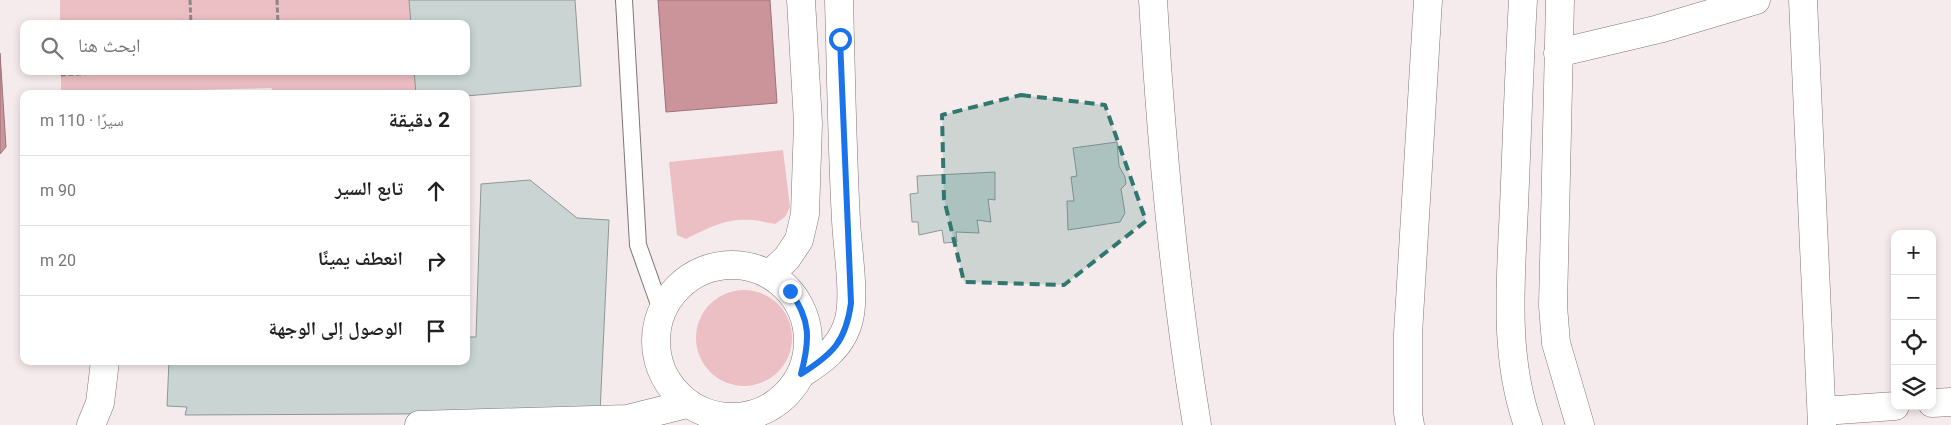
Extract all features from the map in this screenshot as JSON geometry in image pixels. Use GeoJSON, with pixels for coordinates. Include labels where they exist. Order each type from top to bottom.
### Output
{"type":"FeatureCollection","features":[{"type":"Feature","properties":{"kind":"street"},"geometry":{"type":"LineString","coordinates":[[770,274],[787,258],[798,240],[805,214],[808,123],[800,0]]}},
{"type":"Feature","properties":{"kind":"street"},"geometry":{"type":"LineString","coordinates":[[801,374],[808,348],[808,328],[794,297],[770,274],[734,264],[707,268],[688,277],[669,296],[661,310],[655,335],[658,362],[662,376],[687,404],[716,420],[736,418],[752,420],[784,398],[801,374],[830,354],[839,343],[848,325],[851,303],[846,220],[839,0]]}},
{"type":"Feature","properties":{"kind":"street"},"geometry":{"type":"LineString","coordinates":[[1153,0],[1158,86],[1174,260],[1197,425]]}},
{"type":"Feature","properties":{"kind":"street"},"geometry":{"type":"LineString","coordinates":[[1410,425],[1408,413],[1408,334],[1428,0]]}},
{"type":"Feature","properties":{"kind":"street"},"geometry":{"type":"LineString","coordinates":[[1523,0],[1511,298],[1512,363],[1518,398],[1528,425]]}},
{"type":"Feature","properties":{"kind":"street"},"geometry":{"type":"LineString","coordinates":[[1560,0],[1553,306],[1556,343],[1564,378],[1580,425]]}},
{"type":"Feature","properties":{"kind":"street"},"geometry":{"type":"LineString","coordinates":[[1558,53],[1658,29],[1756,0]]}},
{"type":"Feature","properties":{"kind":"street"},"geometry":{"type":"LineString","coordinates":[[1803,0],[1822,418],[1891,407]]}},
{"type":"Feature","properties":{"kind":"street"},"geometry":{"type":"LineString","coordinates":[[91,425],[100,403],[105,365]]}},
{"type":"Feature","properties":{"kind":"street"},"geometry":{"type":"LineString","coordinates":[[1936,403],[1951,402]]}},
{"type":"Feature","properties":{"kind":"street"},"geometry":{"type":"LineString","coordinates":[[419,425],[628,419],[687,404]]}},
{"type":"Feature","properties":{"kind":"lane"},"geometry":{"type":"LineString","coordinates":[[624,0],[638,245],[661,310]]}},
{"type":"Feature","properties":{"kind":"path"},"geometry":{"type":"LineString","coordinates":[[190,0],[191,20]]}},
{"type":"Feature","properties":{"kind":"path"},"geometry":{"type":"LineString","coordinates":[[277,0],[278,20]]}},
{"type":"Feature","properties":{"kind":"highlighted area"},"geometry":{"type":"Polygon","coordinates":[[[1021,95],[1105,105],[1146,221],[1064,285],[964,282],[944,199],[942,115],[1021,95]]]}},
{"type":"Feature","properties":{"kind":"shaded area"},"geometry":{"type":"Polygon","coordinates":[[[60,0],[409,0],[411,20],[60,20],[60,0]]]}},
{"type":"Feature","properties":{"kind":"shaded area"},"geometry":{"type":"Polygon","coordinates":[[[658,0],[770,0],[777,103],[666,112],[658,0]]]}},
{"type":"Feature","properties":{"kind":"shaded area"},"geometry":{"type":"Polygon","coordinates":[[[0,53],[6,147],[0,154],[0,53]]]}},
{"type":"Feature","properties":{"kind":"shaded area"},"geometry":{"type":"Polygon","coordinates":[[[61,75],[414,75],[416,90],[271,90],[272,88],[61,90],[61,75]]]}},
{"type":"Feature","properties":{"kind":"shaded area"},"geometry":{"type":"Polygon","coordinates":[[[783,150],[790,207],[785,217],[775,224],[750,220],[729,221],[686,239],[677,235],[669,162],[783,150]]]}},
{"type":"Feature","properties":{"kind":"shaded area"},"geometry":{"type":"Polygon","coordinates":[[[744,290],[762,293],[778,304],[789,320],[792,338],[789,356],[778,372],[762,383],[744,386],[726,383],[710,372],[699,356],[696,338],[699,320],[710,304],[726,293],[744,290]]]}},
{"type":"Feature","properties":{"kind":"building"},"geometry":{"type":"Polygon","coordinates":[[[409,0],[575,0],[581,86],[470,96],[470,90],[416,90],[414,75],[470,75],[470,20],[411,20],[409,0]]]}},
{"type":"Feature","properties":{"kind":"building"},"geometry":{"type":"Polygon","coordinates":[[[1117,142],[1119,166],[1125,177],[1126,184],[1121,189],[1125,213],[1120,222],[1068,230],[1067,201],[1074,201],[1071,177],[1077,176],[1073,148],[1117,142]]]}},
{"type":"Feature","properties":{"kind":"building"},"geometry":{"type":"Polygon","coordinates":[[[995,172],[995,200],[988,199],[991,222],[977,220],[979,233],[956,232],[957,242],[944,243],[942,230],[919,235],[918,222],[912,222],[910,194],[918,193],[917,176],[995,172]]]}},
{"type":"Feature","properties":{"kind":"building"},"geometry":{"type":"Polygon","coordinates":[[[530,180],[577,218],[609,220],[600,413],[185,415],[187,407],[167,406],[169,365],[470,365],[470,337],[476,337],[481,184],[530,180]]]}},
{"type":"Feature","properties":{"kind":"route"},"geometry":{"type":"LineString","coordinates":[[790,291],[799,303],[808,328],[808,348],[801,374],[830,354],[839,343],[848,325],[851,303],[846,220],[840,39]]}}]}
